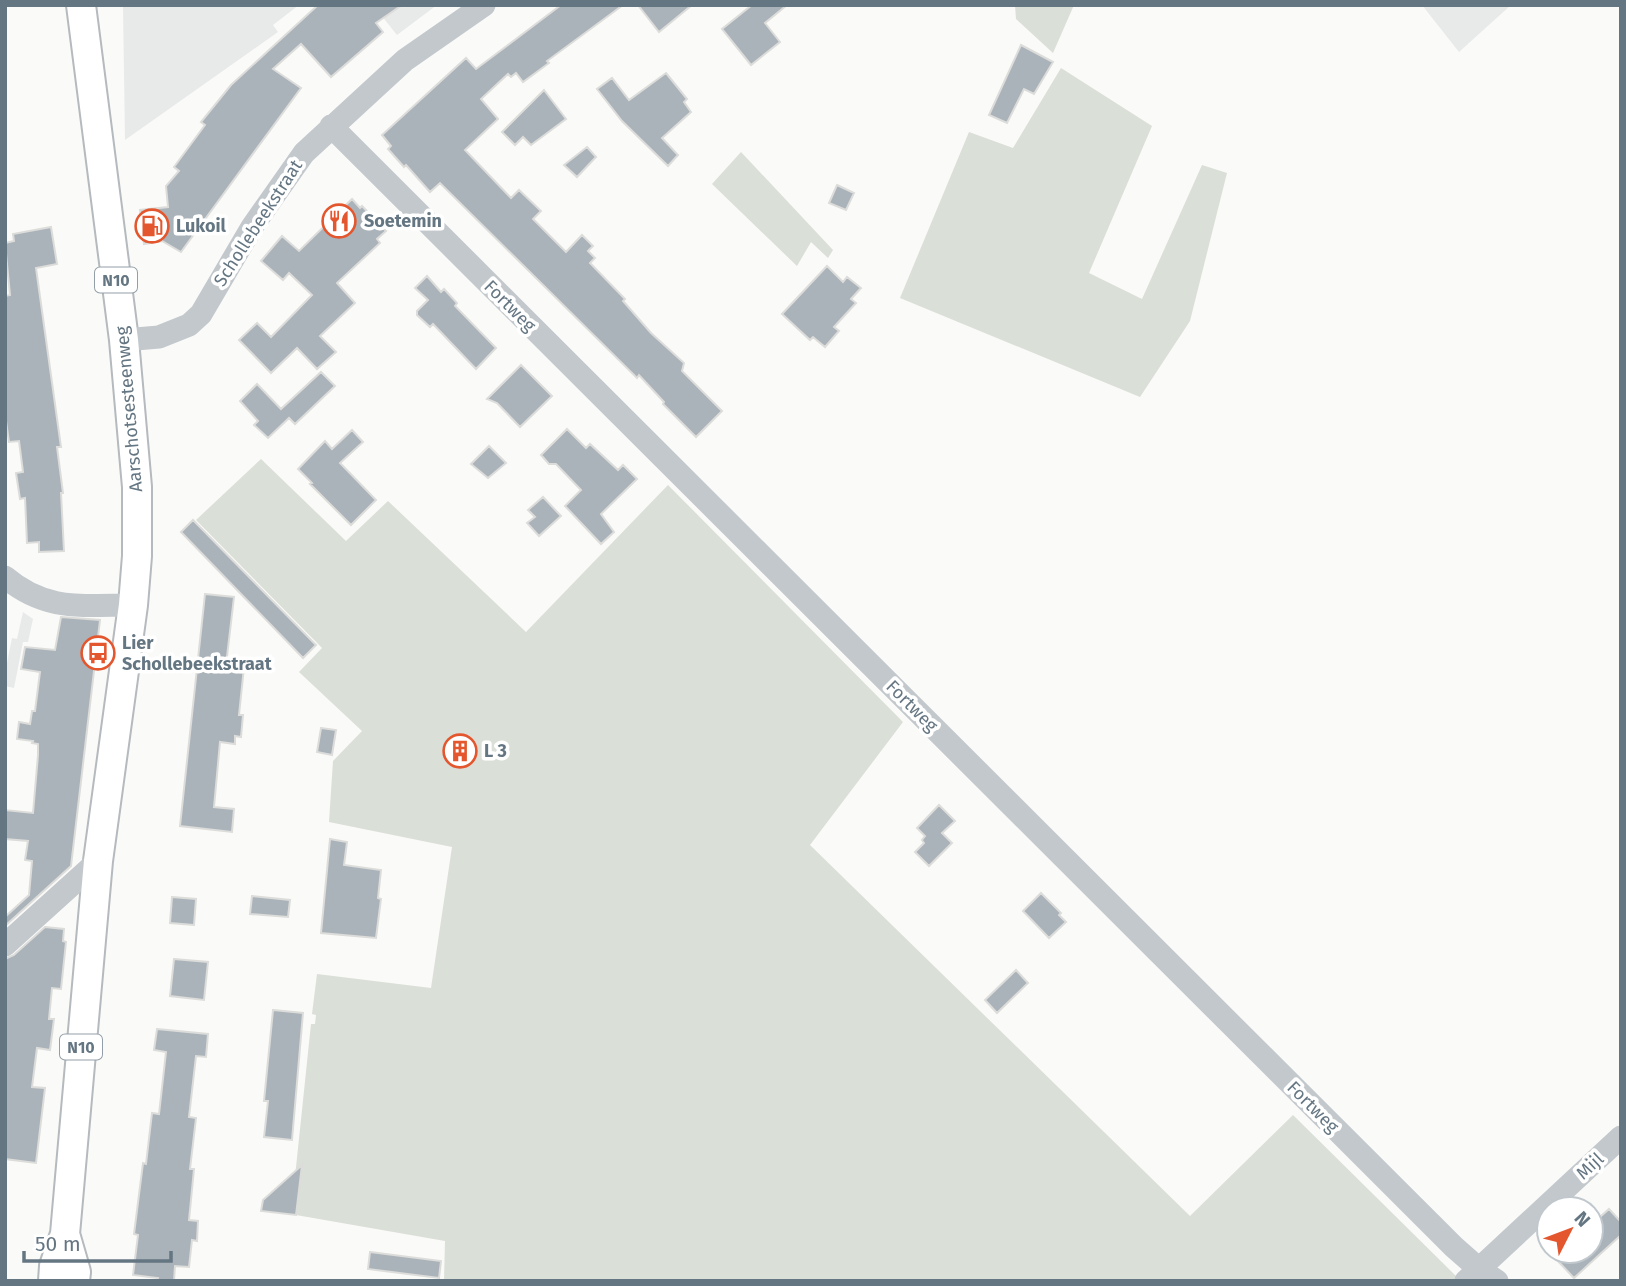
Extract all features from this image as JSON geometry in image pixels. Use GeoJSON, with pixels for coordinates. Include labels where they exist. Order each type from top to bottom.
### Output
{"type":"FeatureCollection","features":[{"type":"Feature","properties":{"kind":"main road","name":"Aarschotsesteenweg"},"geometry":{"type":"LineString","coordinates":[[52,1281],[65,1234],[98,861],[133,605],[137,556],[137,487],[124,340],[80,5]]}},
{"type":"Feature","properties":{"kind":"main road","name":"Aarschotsesteenweg"},"geometry":{"type":"LineString","coordinates":[[65,1234],[76,1272],[75,1281]]}},
{"type":"Feature","properties":{"kind":"street","name":"Schollebeekstraat"},"geometry":{"type":"LineString","coordinates":[[124,340],[159,337],[175,332],[189,325],[201,314],[252,227],[304,153],[405,60],[484,5]]}},
{"type":"Feature","properties":{"kind":"street","name":"Fortweg"},"geometry":{"type":"LineString","coordinates":[[331,126],[1481,1277]]}},
{"type":"Feature","properties":{"kind":"street"},"geometry":{"type":"LineString","coordinates":[[5,577],[30,596],[61,605],[133,605]]}},
{"type":"Feature","properties":{"kind":"street"},"geometry":{"type":"LineString","coordinates":[[5,945],[98,861]]}},
{"type":"Feature","properties":{"kind":"street","name":"Mijl"},"geometry":{"type":"LineString","coordinates":[[1481,1277],[1621,1137]]}},
{"type":"Feature","properties":{"kind":"shaded area"},"geometry":{"type":"Polygon","coordinates":[[[123,5],[299,5],[273,25],[278,32],[125,140],[123,5]]]}},
{"type":"Feature","properties":{"kind":"shaded area"},"geometry":{"type":"Polygon","coordinates":[[[373,5],[437,5],[397,35],[373,5]]]}},
{"type":"Feature","properties":{"kind":"shaded area"},"geometry":{"type":"Polygon","coordinates":[[[1015,5],[1074,5],[1053,53],[1016,19],[1015,5]]]}},
{"type":"Feature","properties":{"kind":"shaded area"},"geometry":{"type":"Polygon","coordinates":[[[1422,5],[1511,5],[1459,52],[1422,5]]]}},
{"type":"Feature","properties":{"kind":"shaded area"},"geometry":{"type":"Polygon","coordinates":[[[1061,68],[1152,126],[1089,273],[1142,299],[1202,165],[1227,173],[1190,321],[1140,397],[900,298],[969,132],[1013,148],[1061,68]]]}},
{"type":"Feature","properties":{"kind":"shaded area"},"geometry":{"type":"Polygon","coordinates":[[[741,152],[833,250],[828,258],[811,242],[797,266],[712,184],[741,152]]]}},
{"type":"Feature","properties":{"kind":"shaded area"},"geometry":{"type":"Polygon","coordinates":[[[261,459],[346,541],[388,501],[526,632],[668,485],[903,722],[810,845],[1190,1216],[1293,1115],[1457,1277],[1453,1281],[444,1281],[445,1241],[296,1215],[298,1198],[293,1196],[311,1024],[315,1024],[316,1015],[312,1014],[317,974],[431,988],[452,847],[329,822],[333,761],[362,731],[299,672],[322,648],[196,520],[261,459]]]}},
{"type":"Feature","properties":{"kind":"shaded area"},"geometry":{"type":"Polygon","coordinates":[[[23,612],[33,619],[28,642],[23,642],[14,688],[5,686],[5,673],[12,638],[17,639],[23,612]]]}},
{"type":"Feature","properties":{"kind":"building"},"geometry":{"type":"Polygon","coordinates":[[[318,5],[402,5],[376,23],[383,32],[331,77],[301,44],[273,69],[301,88],[181,252],[162,241],[144,244],[140,210],[168,207],[166,186],[179,171],[174,167],[205,125],[201,122],[231,85],[318,5]]]}},
{"type":"Feature","properties":{"kind":"building"},"geometry":{"type":"Polygon","coordinates":[[[561,5],[623,5],[523,82],[516,73],[511,77],[508,74],[481,99],[498,119],[465,150],[511,198],[519,190],[541,211],[533,219],[566,252],[582,235],[593,246],[588,251],[595,258],[590,263],[625,299],[623,301],[651,333],[684,363],[682,371],[722,411],[696,437],[639,375],[637,378],[440,183],[430,192],[406,165],[404,167],[388,149],[391,146],[382,135],[466,58],[476,69],[561,5]]]}},
{"type":"Feature","properties":{"kind":"building"},"geometry":{"type":"Polygon","coordinates":[[[638,5],[692,5],[659,32],[638,5]]]}},
{"type":"Feature","properties":{"kind":"building"},"geometry":{"type":"Polygon","coordinates":[[[752,5],[787,5],[765,23],[780,42],[751,65],[722,29],[752,5]]]}},
{"type":"Feature","properties":{"kind":"building"},"geometry":{"type":"Polygon","coordinates":[[[1021,45],[1053,62],[1034,94],[1024,89],[1007,123],[989,115],[1021,45]]]}},
{"type":"Feature","properties":{"kind":"building"},"geometry":{"type":"Polygon","coordinates":[[[666,73],[687,99],[684,102],[691,112],[662,138],[678,155],[668,166],[622,121],[597,89],[612,78],[629,100],[666,73]]]}},
{"type":"Feature","properties":{"kind":"building"},"geometry":{"type":"Polygon","coordinates":[[[544,90],[566,119],[531,145],[523,137],[515,145],[502,132],[544,90]]]}},
{"type":"Feature","properties":{"kind":"building"},"geometry":{"type":"Polygon","coordinates":[[[587,147],[596,157],[577,177],[564,165],[587,147]]]}},
{"type":"Feature","properties":{"kind":"building"},"geometry":{"type":"Polygon","coordinates":[[[837,185],[854,193],[846,210],[829,203],[837,185]]]}},
{"type":"Feature","properties":{"kind":"building"},"geometry":{"type":"Polygon","coordinates":[[[352,199],[386,231],[377,239],[380,243],[337,283],[355,303],[320,336],[336,352],[317,369],[297,348],[271,373],[239,340],[257,323],[271,337],[312,295],[289,273],[283,280],[261,261],[282,236],[299,251],[352,199]]]}},
{"type":"Feature","properties":{"kind":"building"},"geometry":{"type":"Polygon","coordinates":[[[51,227],[57,264],[36,268],[61,447],[57,447],[63,493],[64,551],[39,552],[39,542],[27,543],[25,498],[20,499],[16,473],[23,472],[19,441],[9,442],[5,414],[5,296],[10,295],[5,243],[14,241],[13,234],[51,227]]]}},
{"type":"Feature","properties":{"kind":"building"},"geometry":{"type":"Polygon","coordinates":[[[827,266],[843,282],[847,277],[861,288],[851,299],[856,303],[834,327],[839,331],[825,347],[813,337],[810,340],[782,314],[827,266]]]}},
{"type":"Feature","properties":{"kind":"building"},"geometry":{"type":"Polygon","coordinates":[[[427,276],[441,292],[444,289],[457,303],[455,306],[496,348],[476,369],[433,324],[430,327],[417,315],[417,311],[428,300],[415,288],[427,276]]]}},
{"type":"Feature","properties":{"kind":"building"},"geometry":{"type":"Polygon","coordinates":[[[521,365],[552,396],[520,427],[497,403],[487,399],[521,365]]]}},
{"type":"Feature","properties":{"kind":"building"},"geometry":{"type":"Polygon","coordinates":[[[321,372],[335,386],[295,424],[289,418],[268,438],[254,425],[258,421],[240,401],[257,384],[281,409],[321,372]]]}},
{"type":"Feature","properties":{"kind":"building"},"geometry":{"type":"Polygon","coordinates":[[[567,429],[586,448],[590,444],[618,470],[623,465],[637,479],[601,514],[614,532],[601,544],[565,506],[581,490],[556,464],[549,464],[541,455],[567,429]]]}},
{"type":"Feature","properties":{"kind":"building"},"geometry":{"type":"Polygon","coordinates":[[[352,430],[363,442],[340,463],[376,500],[351,525],[298,469],[325,441],[332,449],[352,430]]]}},
{"type":"Feature","properties":{"kind":"building"},"geometry":{"type":"Polygon","coordinates":[[[489,446],[506,463],[488,478],[471,464],[489,446]]]}},
{"type":"Feature","properties":{"kind":"building"},"geometry":{"type":"Polygon","coordinates":[[[543,497],[561,516],[539,536],[527,523],[535,517],[528,510],[543,497]]]}},
{"type":"Feature","properties":{"kind":"building"},"geometry":{"type":"Polygon","coordinates":[[[193,520],[316,645],[303,658],[181,532],[193,520]]]}},
{"type":"Feature","properties":{"kind":"building"},"geometry":{"type":"Polygon","coordinates":[[[205,594],[234,597],[226,665],[244,667],[239,715],[243,715],[241,737],[235,736],[235,744],[220,742],[214,807],[234,809],[232,832],[180,826],[205,594]]]}},
{"type":"Feature","properties":{"kind":"building"},"geometry":{"type":"Polygon","coordinates":[[[61,617],[100,620],[71,866],[5,926],[5,917],[29,895],[32,861],[25,860],[28,841],[5,839],[5,810],[33,813],[38,744],[17,739],[19,722],[30,724],[32,711],[35,711],[40,672],[21,669],[25,647],[55,650],[61,617]]]}},
{"type":"Feature","properties":{"kind":"building"},"geometry":{"type":"Polygon","coordinates":[[[321,728],[336,730],[332,755],[317,752],[321,728]]]}},
{"type":"Feature","properties":{"kind":"building","name":"L 3"},"geometry":{"type":"Polygon","coordinates":[[[457,736],[466,742],[471,752],[463,764],[452,764],[448,750],[457,736]]]}},
{"type":"Feature","properties":{"kind":"building"},"geometry":{"type":"Polygon","coordinates":[[[939,805],[955,821],[942,833],[952,843],[929,866],[915,852],[924,843],[922,840],[925,836],[917,828],[939,805]]]}},
{"type":"Feature","properties":{"kind":"building"},"geometry":{"type":"Polygon","coordinates":[[[330,839],[347,842],[344,865],[381,870],[378,898],[381,899],[376,938],[321,933],[330,839]]]}},
{"type":"Feature","properties":{"kind":"building"},"geometry":{"type":"Polygon","coordinates":[[[1041,893],[1066,922],[1049,938],[1023,911],[1041,893]]]}},
{"type":"Feature","properties":{"kind":"building"},"geometry":{"type":"Polygon","coordinates":[[[252,896],[290,900],[288,917],[250,914],[252,896]]]}},
{"type":"Feature","properties":{"kind":"building"},"geometry":{"type":"Polygon","coordinates":[[[172,897],[196,899],[194,925],[170,923],[172,897]]]}},
{"type":"Feature","properties":{"kind":"building"},"geometry":{"type":"Polygon","coordinates":[[[45,927],[64,929],[63,941],[66,942],[61,989],[52,988],[49,1019],[54,1019],[50,1050],[37,1048],[32,1087],[45,1088],[36,1163],[5,1159],[5,959],[14,955],[45,927]]]}},
{"type":"Feature","properties":{"kind":"building"},"geometry":{"type":"Polygon","coordinates":[[[174,959],[208,962],[204,1000],[170,996],[174,959]]]}},
{"type":"Feature","properties":{"kind":"building"},"geometry":{"type":"Polygon","coordinates":[[[1016,970],[1028,983],[997,1013],[985,1000],[1016,970]]]}},
{"type":"Feature","properties":{"kind":"building"},"geometry":{"type":"Polygon","coordinates":[[[273,1010],[303,1013],[292,1140],[264,1137],[268,1101],[264,1101],[273,1010]]]}},
{"type":"Feature","properties":{"kind":"building"},"geometry":{"type":"Polygon","coordinates":[[[157,1029],[208,1034],[206,1057],[196,1056],[189,1117],[196,1118],[190,1169],[194,1169],[189,1220],[198,1221],[197,1241],[192,1240],[189,1267],[175,1266],[174,1281],[157,1281],[158,1278],[133,1275],[138,1235],[134,1234],[143,1163],[146,1164],[152,1113],[159,1114],[166,1052],[154,1050],[157,1029]]]}},
{"type":"Feature","properties":{"kind":"building"},"geometry":{"type":"Polygon","coordinates":[[[302,1165],[296,1215],[261,1211],[263,1200],[302,1165]]]}},
{"type":"Feature","properties":{"kind":"building"},"geometry":{"type":"Polygon","coordinates":[[[1609,1209],[1621,1222],[1621,1235],[1605,1250],[1605,1213],[1609,1209]]]}},
{"type":"Feature","properties":{"kind":"building"},"geometry":{"type":"Polygon","coordinates":[[[370,1252],[441,1261],[439,1278],[368,1269],[370,1252]]]}},
{"type":"Feature","properties":{"kind":"building"},"geometry":{"type":"Polygon","coordinates":[[[1562,1265],[1588,1265],[1574,1278],[1562,1265]]]}},
{"type":"Feature","properties":{"kind":"place","name":"Soetemin"},"geometry":{"type":"Point","coordinates":[339,221]}},
{"type":"Feature","properties":{"kind":"place","name":"Lukoil"},"geometry":{"type":"Point","coordinates":[152,226]}},
{"type":"Feature","properties":{"kind":"place","name":"Lier Schollebeekstraat"},"geometry":{"type":"Point","coordinates":[98,653]}},
{"type":"Feature","properties":{"kind":"place","name":"L 3"},"geometry":{"type":"Point","coordinates":[460,751]}}]}
